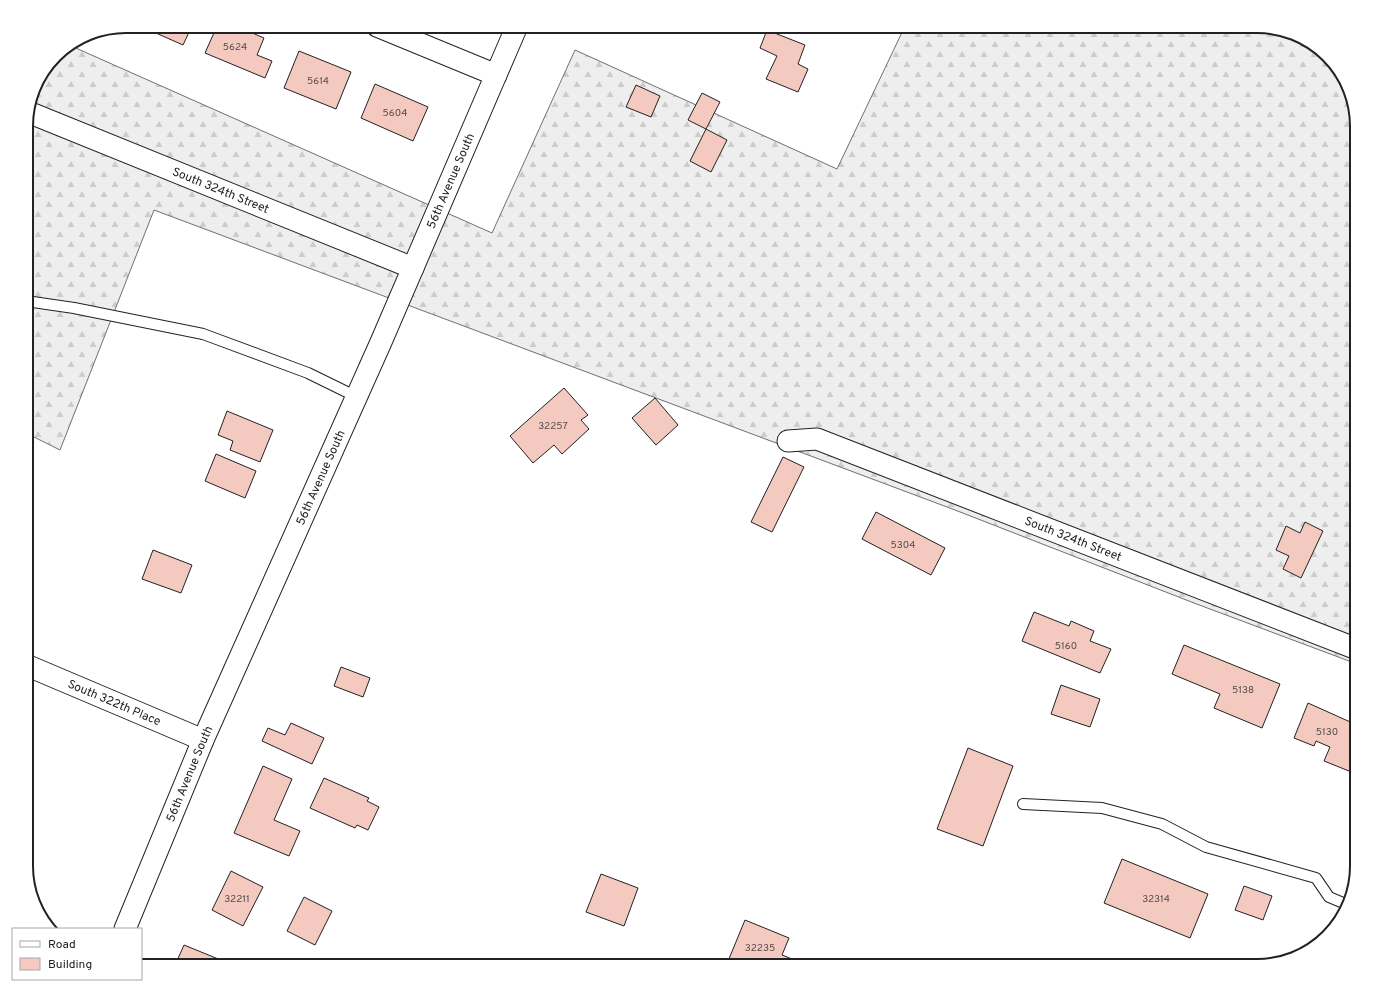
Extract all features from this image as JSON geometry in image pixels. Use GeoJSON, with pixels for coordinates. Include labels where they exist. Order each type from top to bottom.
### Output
{"type":"FeatureCollection","features":[{"type":"Feature","properties":{"kind":"street"},"geometry":{"type":"LineString","coordinates":[[394,33],[496,75]]}},
{"type":"Feature","properties":{"kind":"street","name":"56th Avenue South"},"geometry":{"type":"LineString","coordinates":[[125,928],[203,740],[357,397],[514,33]]}},
{"type":"Feature","properties":{"kind":"street","name":"South 324th Street"},"geometry":{"type":"LineString","coordinates":[[34,114],[413,268]]}},
{"type":"Feature","properties":{"kind":"street","name":"South 324th Street"},"geometry":{"type":"LineString","coordinates":[[788,442],[817,438],[1350,646]]}},
{"type":"Feature","properties":{"kind":"street","name":"South 322th Place"},"geometry":{"type":"LineString","coordinates":[[33,669],[203,740]]}},
{"type":"Feature","properties":{"kind":"lane"},"geometry":{"type":"LineString","coordinates":[[33,302],[74,308],[203,334],[308,373],[357,397]]}},
{"type":"Feature","properties":{"kind":"lane"},"geometry":{"type":"LineString","coordinates":[[1024,804],[1102,808],[1162,824],[1206,847],[1316,878],[1329,897],[1343,903]]}},
{"type":"Feature","properties":{"kind":"green space"},"geometry":{"type":"Polygon","coordinates":[[[902,33],[1257,33],[1287,38],[1304,45],[1323,60],[1338,79],[1345,96],[1350,120],[1350,661],[1194,603],[955,510],[154,210],[60,450],[33,436],[33,120],[36,102],[45,79],[60,60],[75,48],[492,233],[575,50],[837,169],[902,33]]]}},
{"type":"Feature","properties":{"kind":"building"},"geometry":{"type":"Polygon","coordinates":[[[156,33],[189,33],[183,45],[156,33]]]}},
{"type":"Feature","properties":{"kind":"building"},"geometry":{"type":"Polygon","coordinates":[[[214,33],[252,33],[264,38],[257,55],[272,61],[265,78],[205,53],[214,33]]]}},
{"type":"Feature","properties":{"kind":"building"},"geometry":{"type":"Polygon","coordinates":[[[766,33],[775,33],[805,45],[798,64],[808,69],[798,92],[766,79],[777,56],[760,48],[766,33]]]}},
{"type":"Feature","properties":{"kind":"building"},"geometry":{"type":"Polygon","coordinates":[[[299,51],[351,72],[336,109],[284,88],[299,51]]]}},
{"type":"Feature","properties":{"kind":"building"},"geometry":{"type":"Polygon","coordinates":[[[375,84],[428,107],[413,141],[361,118],[375,84]]]}},
{"type":"Feature","properties":{"kind":"building"},"geometry":{"type":"Polygon","coordinates":[[[636,85],[660,96],[651,117],[626,107],[636,85]]]}},
{"type":"Feature","properties":{"kind":"building"},"geometry":{"type":"Polygon","coordinates":[[[702,93],[720,102],[706,129],[688,120],[702,93]]]}},
{"type":"Feature","properties":{"kind":"building"},"geometry":{"type":"Polygon","coordinates":[[[706,129],[727,140],[711,172],[690,161],[706,129]]]}},
{"type":"Feature","properties":{"kind":"building"},"geometry":{"type":"Polygon","coordinates":[[[564,388],[588,415],[581,420],[589,429],[562,454],[554,445],[533,463],[510,436],[564,388]]]}},
{"type":"Feature","properties":{"kind":"building"},"geometry":{"type":"Polygon","coordinates":[[[655,398],[678,425],[656,445],[632,418],[655,398]]]}},
{"type":"Feature","properties":{"kind":"building"},"geometry":{"type":"Polygon","coordinates":[[[227,411],[273,430],[260,462],[230,450],[233,441],[218,435],[227,411]]]}},
{"type":"Feature","properties":{"kind":"building"},"geometry":{"type":"Polygon","coordinates":[[[216,454],[256,471],[245,498],[205,481],[216,454]]]}},
{"type":"Feature","properties":{"kind":"building"},"geometry":{"type":"Polygon","coordinates":[[[783,457],[804,467],[772,532],[751,522],[783,457]]]}},
{"type":"Feature","properties":{"kind":"building"},"geometry":{"type":"Polygon","coordinates":[[[876,512],[945,548],[931,575],[862,539],[876,512]]]}},
{"type":"Feature","properties":{"kind":"building"},"geometry":{"type":"Polygon","coordinates":[[[1305,522],[1323,531],[1301,578],[1283,569],[1289,556],[1276,550],[1286,526],[1300,533],[1305,522]]]}},
{"type":"Feature","properties":{"kind":"building"},"geometry":{"type":"Polygon","coordinates":[[[153,550],[192,565],[181,593],[142,579],[153,550]]]}},
{"type":"Feature","properties":{"kind":"building"},"geometry":{"type":"Polygon","coordinates":[[[1034,612],[1069,626],[1071,621],[1094,631],[1090,641],[1111,649],[1100,673],[1022,641],[1034,612]]]}},
{"type":"Feature","properties":{"kind":"building"},"geometry":{"type":"Polygon","coordinates":[[[1184,645],[1280,684],[1262,728],[1214,708],[1220,694],[1172,674],[1184,645]]]}},
{"type":"Feature","properties":{"kind":"building"},"geometry":{"type":"Polygon","coordinates":[[[341,667],[370,678],[363,697],[334,686],[341,667]]]}},
{"type":"Feature","properties":{"kind":"building"},"geometry":{"type":"Polygon","coordinates":[[[1061,685],[1100,699],[1090,727],[1051,714],[1061,685]]]}},
{"type":"Feature","properties":{"kind":"building"},"geometry":{"type":"Polygon","coordinates":[[[1308,703],[1350,722],[1349,771],[1324,761],[1330,747],[1316,741],[1314,746],[1294,738],[1308,703]]]}},
{"type":"Feature","properties":{"kind":"building"},"geometry":{"type":"Polygon","coordinates":[[[291,723],[324,738],[312,764],[262,741],[268,728],[285,735],[291,723]]]}},
{"type":"Feature","properties":{"kind":"building"},"geometry":{"type":"Polygon","coordinates":[[[968,748],[1013,766],[983,846],[937,829],[968,748]]]}},
{"type":"Feature","properties":{"kind":"building"},"geometry":{"type":"Polygon","coordinates":[[[263,766],[292,779],[274,820],[300,831],[289,856],[234,833],[263,766]]]}},
{"type":"Feature","properties":{"kind":"building"},"geometry":{"type":"Polygon","coordinates":[[[324,778],[369,798],[367,801],[379,807],[368,830],[357,825],[355,828],[310,808],[324,778]]]}},
{"type":"Feature","properties":{"kind":"building"},"geometry":{"type":"Polygon","coordinates":[[[1122,859],[1208,894],[1190,938],[1104,903],[1122,859]]]}},
{"type":"Feature","properties":{"kind":"building"},"geometry":{"type":"Polygon","coordinates":[[[231,871],[263,887],[243,926],[212,910],[231,871]]]}},
{"type":"Feature","properties":{"kind":"building"},"geometry":{"type":"Polygon","coordinates":[[[601,874],[638,888],[624,926],[586,912],[601,874]]]}},
{"type":"Feature","properties":{"kind":"building"},"geometry":{"type":"Polygon","coordinates":[[[1244,886],[1272,896],[1263,920],[1235,910],[1244,886]]]}},
{"type":"Feature","properties":{"kind":"building"},"geometry":{"type":"Polygon","coordinates":[[[304,897],[332,911],[315,945],[287,931],[304,897]]]}},
{"type":"Feature","properties":{"kind":"building"},"geometry":{"type":"Polygon","coordinates":[[[745,920],[789,938],[782,955],[792,959],[729,959],[745,920]]]}},
{"type":"Feature","properties":{"kind":"building"},"geometry":{"type":"Polygon","coordinates":[[[184,945],[218,959],[178,959],[184,945]]]}}]}
